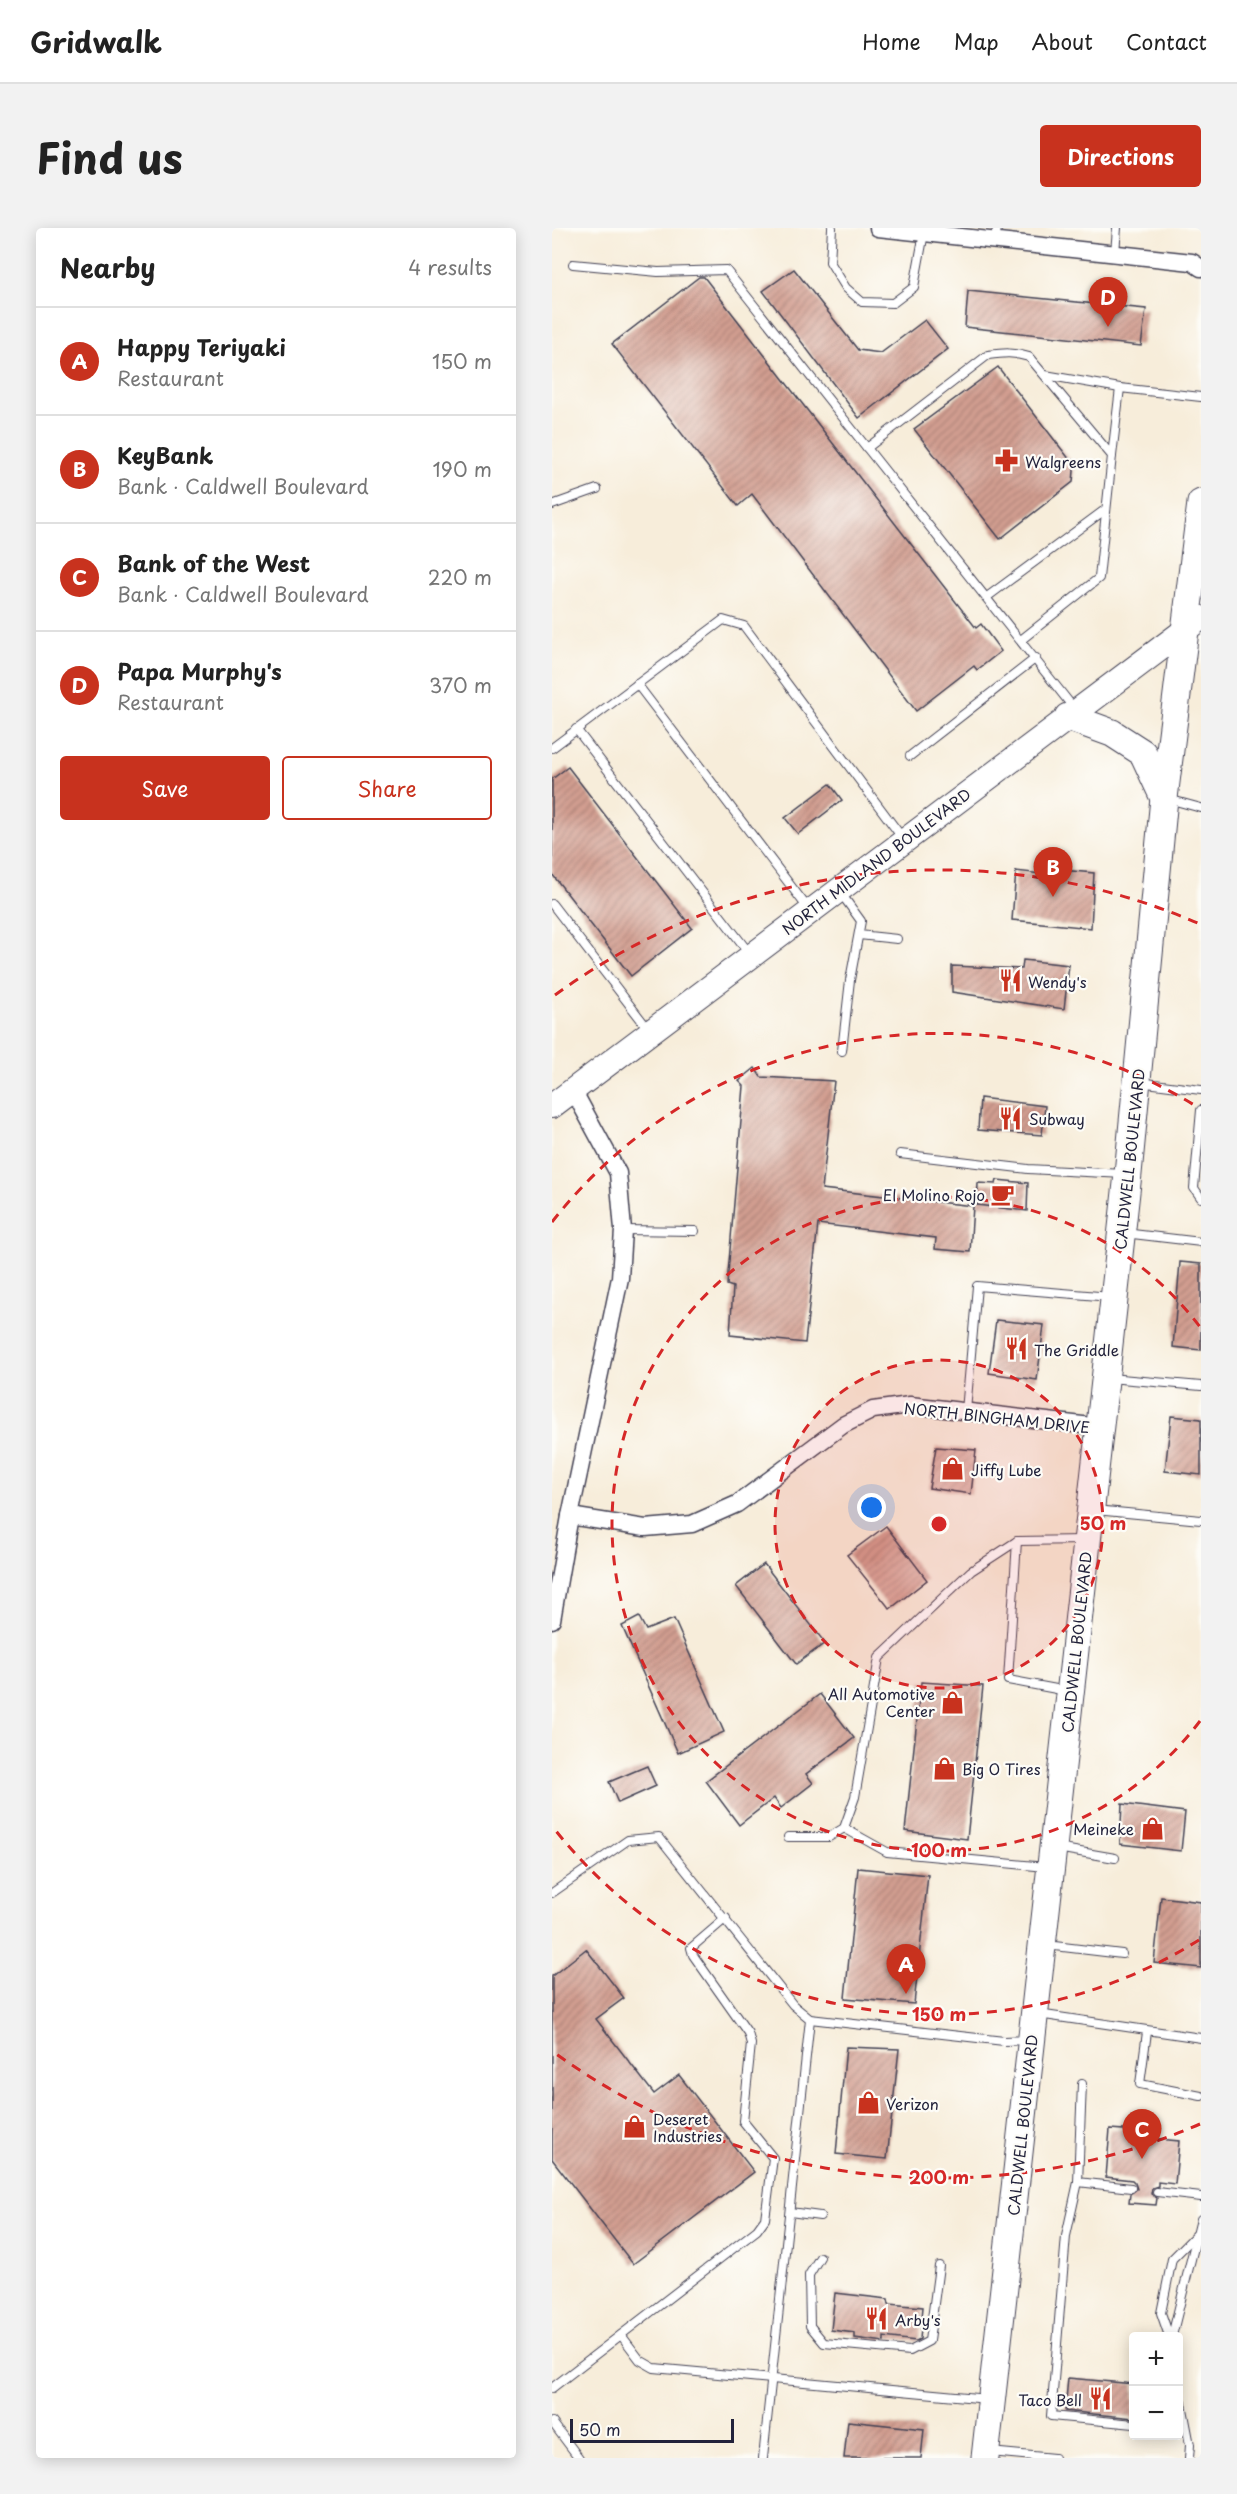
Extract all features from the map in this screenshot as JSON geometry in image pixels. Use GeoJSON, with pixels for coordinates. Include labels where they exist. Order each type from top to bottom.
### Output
{"type":"FeatureCollection","features":[{"type":"Feature","properties":{"kind":"main road","name":"CALDWELL BOULEVARD"},"geometry":{"type":"LineString","coordinates":[[986,2455],[1128,1174],[1164,798],[1193,624],[1201,503]]}},
{"type":"Feature","properties":{"kind":"main road"},"geometry":{"type":"LineString","coordinates":[[1072,714],[1112,733],[1143,753],[1164,798]]}},
{"type":"Feature","properties":{"kind":"street"},"geometry":{"type":"LineString","coordinates":[[884,228],[924,233],[996,234],[1115,253],[1192,262],[1201,268]]}},
{"type":"Feature","properties":{"kind":"street","name":"NORTH MIDLAND BOULEVARD"},"geometry":{"type":"LineString","coordinates":[[552,1106],[1193,624]]}},
{"type":"Feature","properties":{"kind":"street"},"geometry":{"type":"LineString","coordinates":[[552,1620],[570,1516],[620,1278],[623,1230],[618,1173],[573,1090]]}},
{"type":"Feature","properties":{"kind":"street","name":"NORTH BINGHAM DRIVE"},"geometry":{"type":"LineString","coordinates":[[570,1516],[645,1528],[692,1524],[737,1504],[843,1425],[873,1410],[910,1406],[1100,1427]]}},
{"type":"Feature","properties":{"kind":"lane"},"geometry":{"type":"LineString","coordinates":[[832,228],[830,262],[846,288],[862,302],[893,303],[914,287],[924,233]]}},
{"type":"Feature","properties":{"kind":"lane"},"geometry":{"type":"LineString","coordinates":[[1115,253],[1117,228]]}},
{"type":"Feature","properties":{"kind":"lane"},"geometry":{"type":"LineString","coordinates":[[573,264],[658,272],[726,270],[1036,658],[1072,714]]}},
{"type":"Feature","properties":{"kind":"lane"},"geometry":{"type":"LineString","coordinates":[[867,448],[988,355],[1016,352],[1029,357],[1112,456]]}},
{"type":"Feature","properties":{"kind":"lane"},"geometry":{"type":"LineString","coordinates":[[1045,375],[1120,388],[1201,397]]}},
{"type":"Feature","properties":{"kind":"lane"},"geometry":{"type":"LineString","coordinates":[[1021,640],[1099,578],[1120,388]]}},
{"type":"Feature","properties":{"kind":"lane"},"geometry":{"type":"LineString","coordinates":[[552,505],[597,489]]}},
{"type":"Feature","properties":{"kind":"lane"},"geometry":{"type":"LineString","coordinates":[[987,597],[1106,509]]}},
{"type":"Feature","properties":{"kind":"lane"},"geometry":{"type":"LineString","coordinates":[[552,748],[723,620],[744,626],[904,840]]}},
{"type":"Feature","properties":{"kind":"lane"},"geometry":{"type":"LineString","coordinates":[[910,756],[1036,658]]}},
{"type":"Feature","properties":{"kind":"lane"},"geometry":{"type":"LineString","coordinates":[[637,684],[810,911]]}},
{"type":"Feature","properties":{"kind":"lane"},"geometry":{"type":"LineString","coordinates":[[576,729],[752,955]]}},
{"type":"Feature","properties":{"kind":"lane"},"geometry":{"type":"LineString","coordinates":[[1164,798],[1201,808]]}},
{"type":"Feature","properties":{"kind":"lane"},"geometry":{"type":"LineString","coordinates":[[838,889],[861,921],[842,1051]]}},
{"type":"Feature","properties":{"kind":"lane"},"geometry":{"type":"LineString","coordinates":[[552,904],[651,1031]]}},
{"type":"Feature","properties":{"kind":"lane"},"geometry":{"type":"LineString","coordinates":[[859,935],[897,939]]}},
{"type":"Feature","properties":{"kind":"lane"},"geometry":{"type":"LineString","coordinates":[[1137,1082],[1201,1090]]}},
{"type":"Feature","properties":{"kind":"lane"},"geometry":{"type":"LineString","coordinates":[[1201,1110],[1194,1188],[1201,1198]]}},
{"type":"Feature","properties":{"kind":"lane"},"geometry":{"type":"LineString","coordinates":[[900,1154],[1028,1169],[1128,1174]]}},
{"type":"Feature","properties":{"kind":"lane"},"geometry":{"type":"LineString","coordinates":[[623,1230],[695,1231]]}},
{"type":"Feature","properties":{"kind":"lane"},"geometry":{"type":"LineString","coordinates":[[1121,1232],[1201,1242]]}},
{"type":"Feature","properties":{"kind":"lane"},"geometry":{"type":"LineString","coordinates":[[966,1411],[978,1286],[1114,1298]]}},
{"type":"Feature","properties":{"kind":"lane"},"geometry":{"type":"LineString","coordinates":[[1106,1377],[1201,1386]]}},
{"type":"Feature","properties":{"kind":"lane"},"geometry":{"type":"LineString","coordinates":[[1091,1509],[1201,1520]]}},
{"type":"Feature","properties":{"kind":"lane"},"geometry":{"type":"LineString","coordinates":[[788,1838],[829,1836],[844,1828],[855,1797],[879,1658],[971,1571],[1017,1541],[1088,1540]]}},
{"type":"Feature","properties":{"kind":"lane"},"geometry":{"type":"LineString","coordinates":[[1017,1541],[1008,1680],[1071,1691]]}},
{"type":"Feature","properties":{"kind":"lane"},"geometry":{"type":"LineString","coordinates":[[844,1828],[887,1852],[1115,1858]]}},
{"type":"Feature","properties":{"kind":"lane"},"geometry":{"type":"LineString","coordinates":[[552,1893],[628,1840],[659,1837],[726,1918],[793,2005],[810,2019],[1004,2041],[1032,2040]]}},
{"type":"Feature","properties":{"kind":"lane"},"geometry":{"type":"LineString","coordinates":[[552,2388],[757,2230],[765,2219],[772,2158],[743,2121],[752,2044],[748,2033],[693,1955],[691,1948],[726,1918]]}},
{"type":"Feature","properties":{"kind":"lane"},"geometry":{"type":"LineString","coordinates":[[1043,1944],[1122,1954]]}},
{"type":"Feature","properties":{"kind":"lane"},"geometry":{"type":"LineString","coordinates":[[1035,2013],[1147,2032],[1201,2038]]}},
{"type":"Feature","properties":{"kind":"lane"},"geometry":{"type":"LineString","coordinates":[[763,2458],[810,2019]]}},
{"type":"Feature","properties":{"kind":"lane"},"geometry":{"type":"LineString","coordinates":[[1147,2032],[1140,2084],[1201,2096]]}},
{"type":"Feature","properties":{"kind":"lane"},"geometry":{"type":"LineString","coordinates":[[1082,2084],[1078,2181],[1066,2236],[1051,2416],[1129,2424]]}},
{"type":"Feature","properties":{"kind":"lane"},"geometry":{"type":"LineString","coordinates":[[1078,2181],[1131,2188]]}},
{"type":"Feature","properties":{"kind":"lane"},"geometry":{"type":"LineString","coordinates":[[1157,2192],[1201,2197]]}},
{"type":"Feature","properties":{"kind":"lane"},"geometry":{"type":"LineString","coordinates":[[790,2212],[820,2216]]}},
{"type":"Feature","properties":{"kind":"lane"},"geometry":{"type":"LineString","coordinates":[[1172,2332],[1200,2231],[1201,2219]]}},
{"type":"Feature","properties":{"kind":"lane"},"geometry":{"type":"LineString","coordinates":[[1169,2332],[1161,2313],[1172,2259],[1200,2231]]}},
{"type":"Feature","properties":{"kind":"lane"},"geometry":{"type":"LineString","coordinates":[[820,2257],[809,2275],[810,2326],[824,2343],[910,2352],[929,2341],[939,2266]]}},
{"type":"Feature","properties":{"kind":"lane"},"geometry":{"type":"LineString","coordinates":[[621,2335],[640,2360],[654,2368],[992,2400]]}},
{"type":"Feature","properties":{"kind":"lane"},"geometry":{"type":"LineString","coordinates":[[552,2422],[579,2458]]}},
{"type":"Feature","properties":{"kind":"lane"},"geometry":{"type":"LineString","coordinates":[[1183,2428],[1191,2445],[1189,2458]]}},
{"type":"Feature","properties":{"kind":"lane"},"geometry":{"type":"LineString","coordinates":[[986,2455],[1054,2458]]}},
{"type":"Feature","properties":{"kind":"building"},"geometry":{"type":"Polygon","coordinates":[[[794,269],[858,350],[881,353],[925,320],[948,349],[859,418],[763,291],[794,269]]]}},
{"type":"Feature","properties":{"kind":"building"},"geometry":{"type":"Polygon","coordinates":[[[699,277],[704,277],[976,628],[981,624],[1001,651],[977,670],[974,666],[916,711],[752,494],[738,506],[612,344],[699,277]]]}},
{"type":"Feature","properties":{"kind":"building"},"geometry":{"type":"Polygon","coordinates":[[[968,291],[1146,309],[1141,346],[965,327],[968,291]]]}},
{"type":"Feature","properties":{"kind":"building","name":"Walgreens"},"geometry":{"type":"Polygon","coordinates":[[[998,367],[1070,460],[1075,460],[1073,482],[1000,539],[914,429],[998,367]]]}},
{"type":"Feature","properties":{"kind":"building"},"geometry":{"type":"Polygon","coordinates":[[[568,767],[692,928],[631,976],[552,874],[552,779],[568,767]]]}},
{"type":"Feature","properties":{"kind":"building"},"geometry":{"type":"Polygon","coordinates":[[[830,784],[842,800],[798,834],[785,818],[830,784]]]}},
{"type":"Feature","properties":{"kind":"building"},"geometry":{"type":"Polygon","coordinates":[[[1050,869],[1094,873],[1091,928],[1012,920],[1016,871],[1050,875],[1050,869]]]}},
{"type":"Feature","properties":{"kind":"building","name":"Wendy's"},"geometry":{"type":"Polygon","coordinates":[[[1023,960],[1069,965],[1064,1009],[952,992],[952,966],[1022,969],[1023,960]]]}},
{"type":"Feature","properties":{"kind":"building"},"geometry":{"type":"Polygon","coordinates":[[[755,1068],[761,1077],[834,1081],[822,1189],[973,1206],[970,1252],[935,1249],[936,1238],[818,1224],[805,1343],[730,1335],[733,1287],[727,1285],[744,1086],[739,1081],[755,1068]]]}},
{"type":"Feature","properties":{"kind":"building","name":"Subway"},"geometry":{"type":"Polygon","coordinates":[[[980,1098],[1045,1106],[1042,1135],[978,1130],[980,1098]]]}},
{"type":"Feature","properties":{"kind":"building","name":"El Molino Rojo"},"geometry":{"type":"Polygon","coordinates":[[[997,1180],[1028,1183],[1027,1211],[977,1205],[978,1183],[996,1184],[997,1180]]]}},
{"type":"Feature","properties":{"kind":"building"},"geometry":{"type":"Polygon","coordinates":[[[1180,1262],[1201,1264],[1201,1350],[1173,1347],[1180,1262]]]}},
{"type":"Feature","properties":{"kind":"building","name":"The Griddle"},"geometry":{"type":"Polygon","coordinates":[[[996,1320],[1044,1325],[1037,1380],[989,1373],[996,1320]]]}},
{"type":"Feature","properties":{"kind":"building"},"geometry":{"type":"Polygon","coordinates":[[[1171,1416],[1201,1419],[1201,1475],[1165,1471],[1171,1416]]]}},
{"type":"Feature","properties":{"kind":"building","name":"Jiffy Lube"},"geometry":{"type":"Polygon","coordinates":[[[936,1447],[976,1450],[971,1494],[929,1488],[936,1447]]]}},
{"type":"Feature","properties":{"kind":"building"},"geometry":{"type":"Polygon","coordinates":[[[886,1526],[927,1580],[890,1609],[847,1555],[886,1526]]]}},
{"type":"Feature","properties":{"kind":"building"},"geometry":{"type":"Polygon","coordinates":[[[764,1564],[825,1643],[796,1664],[736,1586],[764,1564]]]}},
{"type":"Feature","properties":{"kind":"building"},"geometry":{"type":"Polygon","coordinates":[[[639,1617],[646,1630],[674,1619],[724,1732],[678,1753],[622,1626],[639,1617]]]}},
{"type":"Feature","properties":{"kind":"building"},"geometry":{"type":"Polygon","coordinates":[[[921,1682],[983,1686],[967,1839],[905,1831],[921,1682]]]}},
{"type":"Feature","properties":{"kind":"building"},"geometry":{"type":"Polygon","coordinates":[[[820,1694],[854,1738],[806,1774],[813,1783],[781,1808],[774,1798],[739,1825],[706,1781],[820,1694]]]}},
{"type":"Feature","properties":{"kind":"building"},"geometry":{"type":"Polygon","coordinates":[[[647,1766],[656,1786],[618,1803],[609,1782],[647,1766]]]}},
{"type":"Feature","properties":{"kind":"building","name":"Meineke"},"geometry":{"type":"Polygon","coordinates":[[[1122,1804],[1185,1812],[1181,1851],[1120,1844],[1122,1804]]]}},
{"type":"Feature","properties":{"kind":"building"},"geometry":{"type":"Polygon","coordinates":[[[858,1868],[928,1875],[914,2004],[845,1998],[858,1868]]]}},
{"type":"Feature","properties":{"kind":"building"},"geometry":{"type":"Polygon","coordinates":[[[1161,1897],[1201,1902],[1201,1968],[1154,1963],[1161,1897]]]}},
{"type":"Feature","properties":{"kind":"building","name":"Deseret Industries"},"geometry":{"type":"Polygon","coordinates":[[[586,1949],[624,1998],[596,2019],[654,2094],[679,2075],[754,2172],[633,2264],[552,2159],[552,1976],[586,1949]]]}},
{"type":"Feature","properties":{"kind":"building"},"geometry":{"type":"Polygon","coordinates":[[[846,2047],[899,2049],[887,2159],[836,2154],[846,2047]]]}},
{"type":"Feature","properties":{"kind":"building"},"geometry":{"type":"Polygon","coordinates":[[[1110,2129],[1137,2131],[1137,2137],[1179,2141],[1175,2184],[1158,2182],[1158,2186],[1152,2188],[1151,2194],[1157,2198],[1156,2205],[1129,2203],[1130,2194],[1137,2189],[1135,2183],[1132,2180],[1106,2177],[1110,2129]]]}},
{"type":"Feature","properties":{"kind":"building","name":"Arby's"},"geometry":{"type":"Polygon","coordinates":[[[835,2293],[888,2299],[889,2304],[923,2307],[920,2339],[916,2341],[884,2337],[884,2342],[855,2338],[855,2333],[831,2330],[835,2293]]]}},
{"type":"Feature","properties":{"kind":"building","name":"Taco Bell"},"geometry":{"type":"Polygon","coordinates":[[[1068,2378],[1129,2384],[1129,2417],[1065,2411],[1068,2378]]]}},
{"type":"Feature","properties":{"kind":"building"},"geometry":{"type":"Polygon","coordinates":[[[848,2421],[924,2429],[921,2458],[844,2458],[848,2421]]]}},
{"type":"Feature","properties":{"kind":"place","name":"Papa Murphy's"},"geometry":{"type":"Point","coordinates":[1108,327]}},
{"type":"Feature","properties":{"kind":"place","name":"Walgreens"},"geometry":{"type":"Point","coordinates":[1007,461]}},
{"type":"Feature","properties":{"kind":"place","name":"KeyBank"},"geometry":{"type":"Point","coordinates":[1053,897]}},
{"type":"Feature","properties":{"kind":"place","name":"Wendy's"},"geometry":{"type":"Point","coordinates":[1010,981]}},
{"type":"Feature","properties":{"kind":"place","name":"Subway"},"geometry":{"type":"Point","coordinates":[1011,1118]}},
{"type":"Feature","properties":{"kind":"place","name":"El Molino Rojo"},"geometry":{"type":"Point","coordinates":[1003,1194]}},
{"type":"Feature","properties":{"kind":"place","name":"The Griddle"},"geometry":{"type":"Point","coordinates":[1016,1349]}},
{"type":"Feature","properties":{"kind":"place","name":"Jiffy Lube"},"geometry":{"type":"Point","coordinates":[953,1469]}},
{"type":"Feature","properties":{"kind":"place","name":"All Automotive Center"},"geometry":{"type":"Point","coordinates":[953,1702]}},
{"type":"Feature","properties":{"kind":"place","name":"Big O Tires"},"geometry":{"type":"Point","coordinates":[944,1768]}},
{"type":"Feature","properties":{"kind":"place","name":"Meineke"},"geometry":{"type":"Point","coordinates":[1152,1828]}},
{"type":"Feature","properties":{"kind":"place","name":"Happy Teriyaki"},"geometry":{"type":"Point","coordinates":[906,1994]}},
{"type":"Feature","properties":{"kind":"place","name":"Verizon"},"geometry":{"type":"Point","coordinates":[868,2103]}},
{"type":"Feature","properties":{"kind":"place","name":"Deseret Industries"},"geometry":{"type":"Point","coordinates":[635,2127]}},
{"type":"Feature","properties":{"kind":"place","name":"Bank of the West"},"geometry":{"type":"Point","coordinates":[1142,2159]}},
{"type":"Feature","properties":{"kind":"place","name":"Arby's"},"geometry":{"type":"Point","coordinates":[877,2319]}},
{"type":"Feature","properties":{"kind":"place","name":"Taco Bell"},"geometry":{"type":"Point","coordinates":[1100,2399]}}]}
